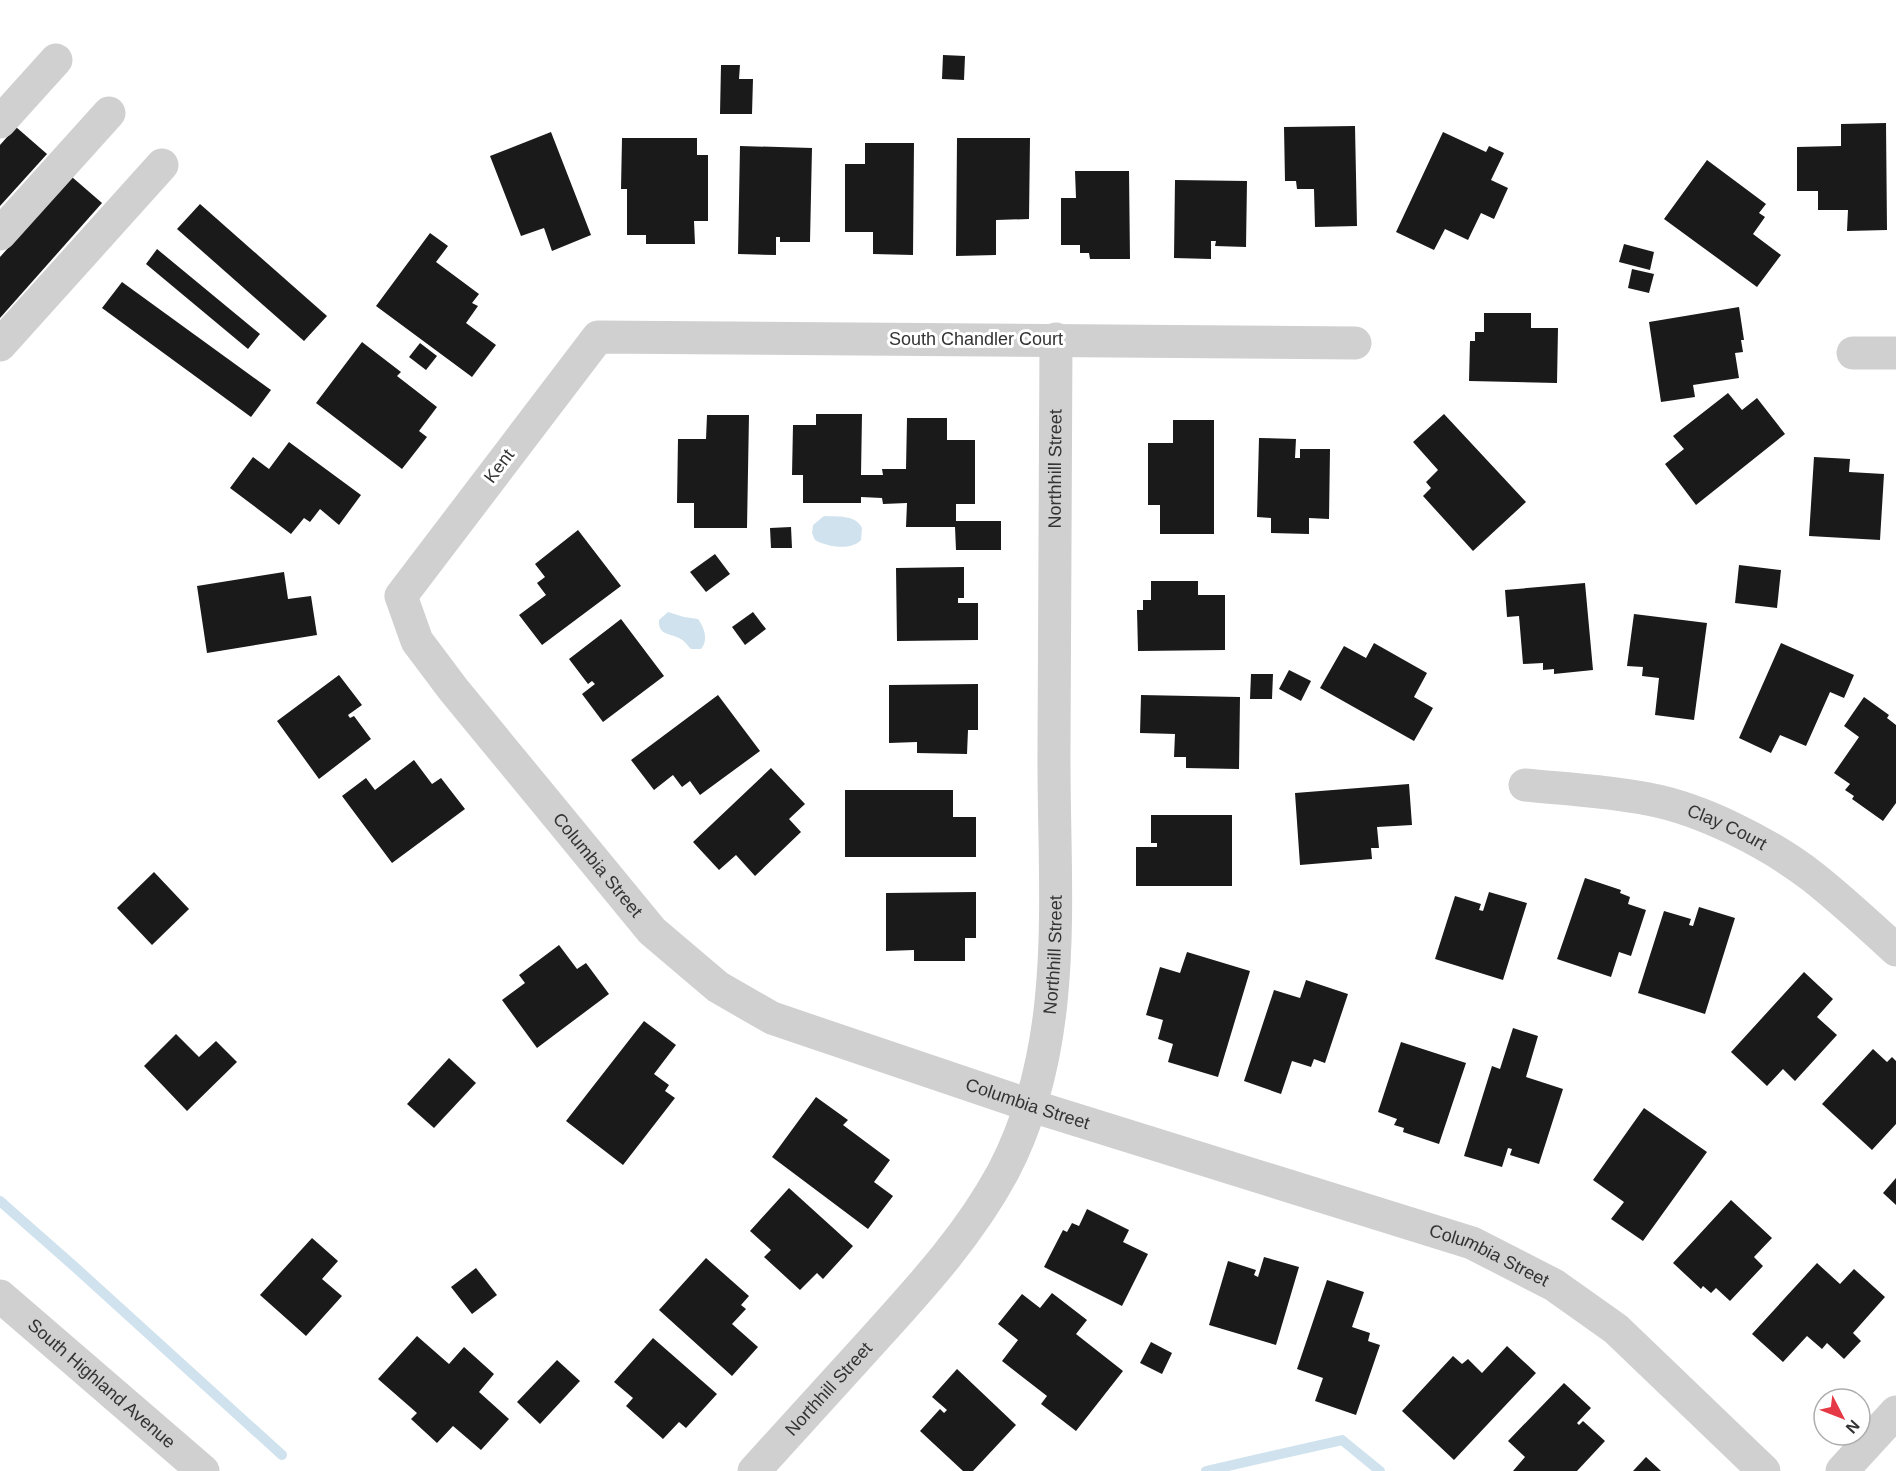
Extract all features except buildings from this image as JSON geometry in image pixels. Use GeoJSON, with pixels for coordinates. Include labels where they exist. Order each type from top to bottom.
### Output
{"type":"FeatureCollection","features":[{"type":"Feature","properties":{"kind":"street"},"geometry":{"type":"LineString","coordinates":[[0,122],[56,60]]}},
{"type":"Feature","properties":{"kind":"street"},"geometry":{"type":"LineString","coordinates":[[0,234],[109,112]]}},
{"type":"Feature","properties":{"kind":"street"},"geometry":{"type":"LineString","coordinates":[[0,345],[162,165]]}},
{"type":"Feature","properties":{"kind":"street","name":"South Chandler Court"},"geometry":{"type":"LineString","coordinates":[[598,337],[1355,343]]}},
{"type":"Feature","properties":{"kind":"street","name":"Kent"},"geometry":{"type":"LineString","coordinates":[[401,596],[598,337]]}},
{"type":"Feature","properties":{"kind":"street","name":"Northhill Street"},"geometry":{"type":"LineString","coordinates":[[754,1471],[927,1281],[963,1238],[1004,1171],[1032,1106],[1049,1025],[1055,944],[1056,339]]}},
{"type":"Feature","properties":{"kind":"street"},"geometry":{"type":"LineString","coordinates":[[1853,353],[1896,353]]}},
{"type":"Feature","properties":{"kind":"street","name":"Columbia Street"},"geometry":{"type":"LineString","coordinates":[[401,596],[417,641],[461,698],[652,931],[718,987],[772,1018],[1032,1106],[1472,1242],[1554,1285],[1616,1329],[1764,1471]]}},
{"type":"Feature","properties":{"kind":"street","name":"Clay Court"},"geometry":{"type":"LineString","coordinates":[[1525,785],[1650,799],[1689,810],[1724,825],[1788,859],[1813,877],[1896,950]]}},
{"type":"Feature","properties":{"kind":"street","name":"South Highland Avenue"},"geometry":{"type":"LineString","coordinates":[[3,1304],[203,1471]]}},
{"type":"Feature","properties":{"kind":"street"},"geometry":{"type":"LineString","coordinates":[[1842,1471],[1896,1412]]}},
{"type":"Feature","properties":{"kind":"water"},"geometry":{"type":"Polygon","coordinates":[[[824,516],[855,520],[862,528],[861,540],[851,546],[839,547],[815,540],[812,533],[813,525],[824,516]]]}},
{"type":"Feature","properties":{"kind":"water"},"geometry":{"type":"Polygon","coordinates":[[[668,612],[698,619],[705,634],[705,642],[701,649],[691,649],[681,639],[662,631],[659,620],[668,612]]]}},
{"type":"Feature","properties":{"kind":"waterway"},"geometry":{"type":"LineString","coordinates":[[0,1201],[282,1455]]}},
{"type":"Feature","properties":{"kind":"waterway"},"geometry":{"type":"LineString","coordinates":[[1206,1471],[1342,1440],[1380,1471]]}}]}
